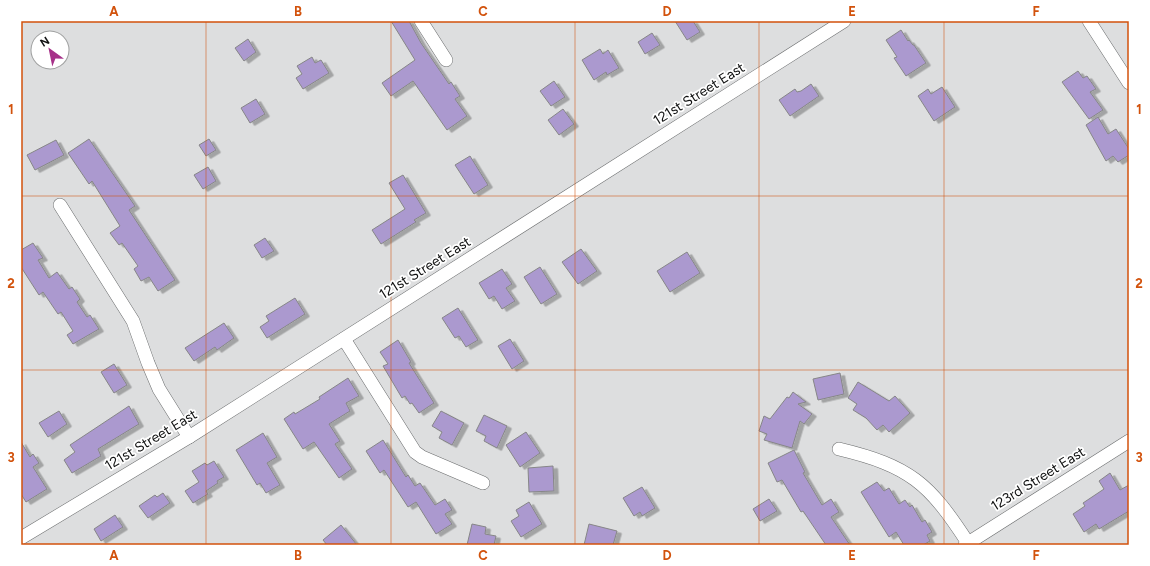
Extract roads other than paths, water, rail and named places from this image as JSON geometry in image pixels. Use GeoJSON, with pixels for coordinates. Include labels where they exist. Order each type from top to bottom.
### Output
{"type":"FeatureCollection","features":[{"type":"Feature","properties":{"kind":"street"},"geometry":{"type":"LineString","coordinates":[[421,21],[446,60]]}},
{"type":"Feature","properties":{"kind":"street"},"geometry":{"type":"LineString","coordinates":[[1089,21],[1129,83]]}},
{"type":"Feature","properties":{"kind":"street","name":"121st Street East"},"geometry":{"type":"LineString","coordinates":[[21,538],[189,436],[344,339],[837,23]]}},
{"type":"Feature","properties":{"kind":"street"},"geometry":{"type":"LineString","coordinates":[[60,205],[133,321],[159,388],[189,436]]}},
{"type":"Feature","properties":{"kind":"street"},"geometry":{"type":"LineString","coordinates":[[344,339],[415,452],[422,457],[483,483]]}},
{"type":"Feature","properties":{"kind":"street","name":"123rd Street East"},"geometry":{"type":"LineString","coordinates":[[966,544],[1129,441]]}},
{"type":"Feature","properties":{"kind":"street"},"geometry":{"type":"LineString","coordinates":[[839,449],[888,463],[920,482],[950,515],[966,544]]}}]}
